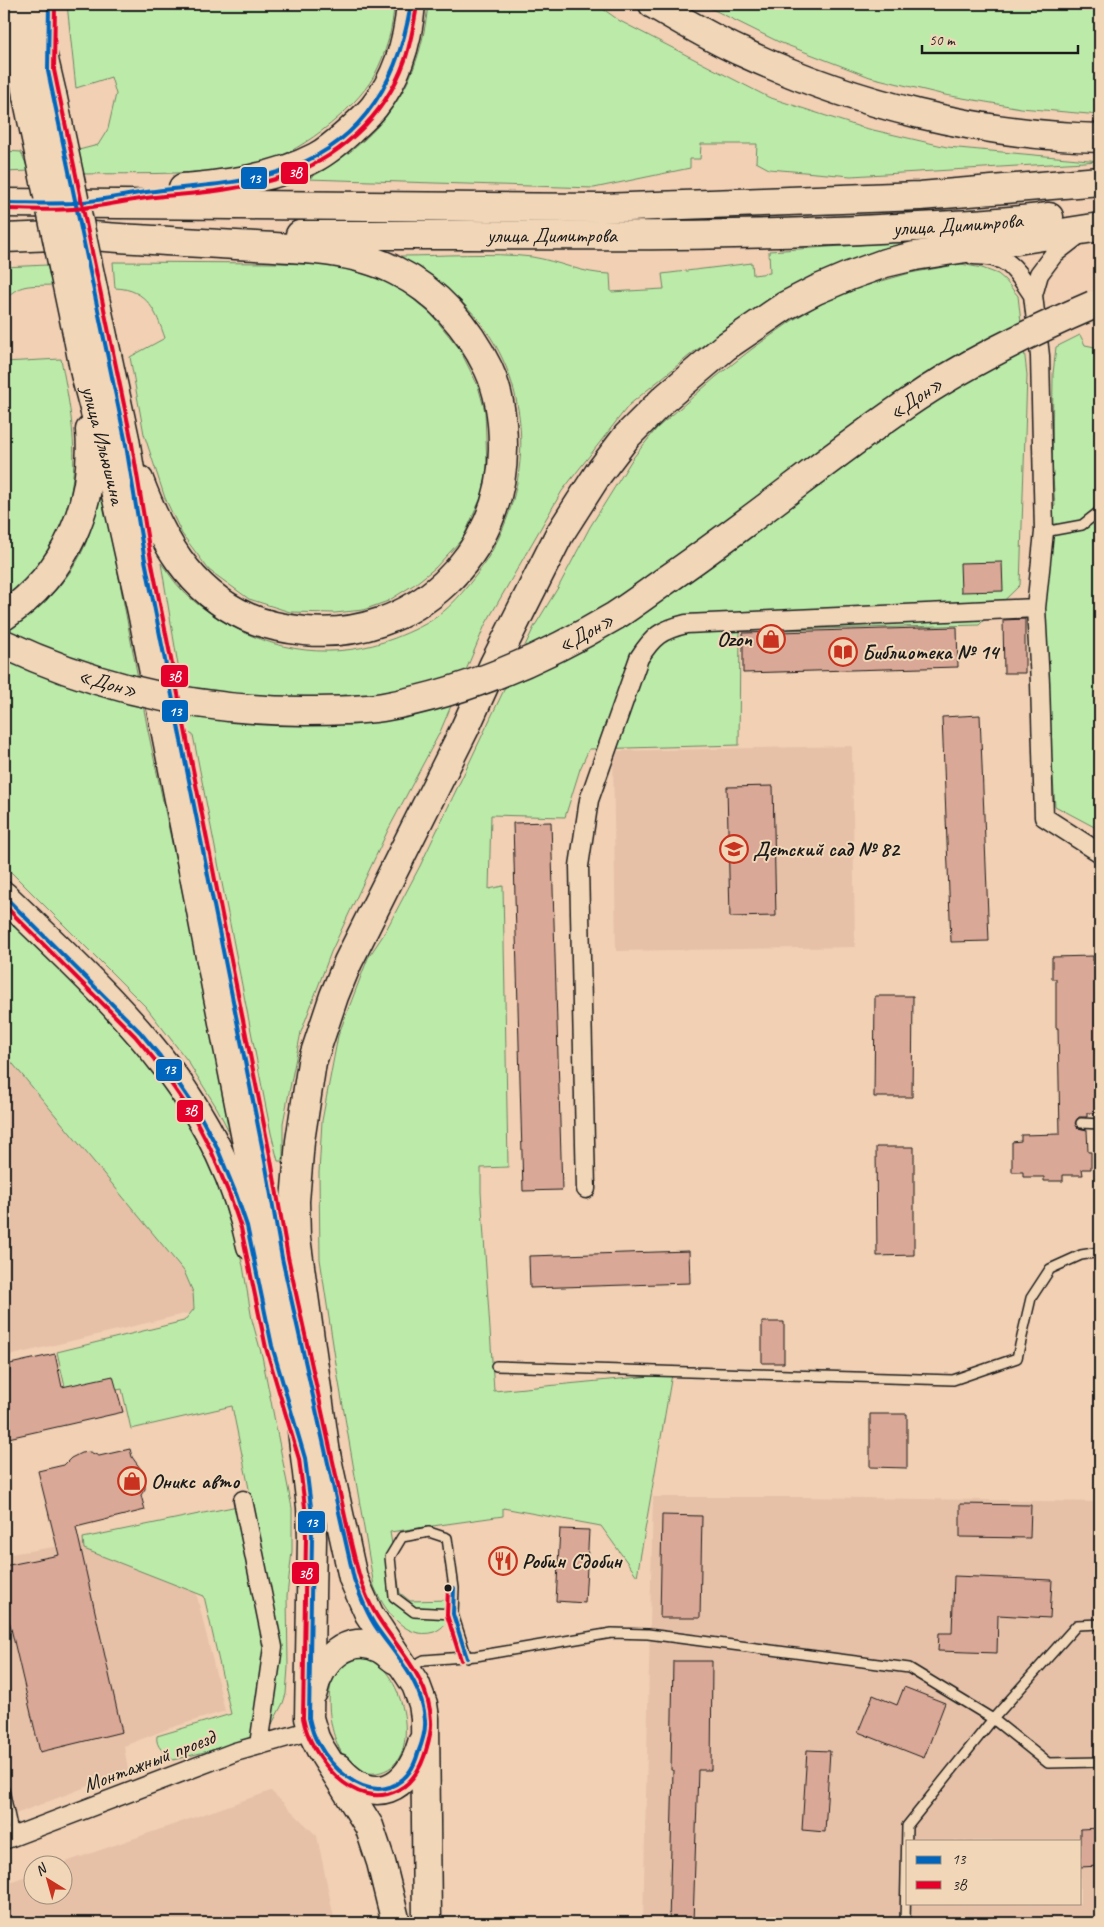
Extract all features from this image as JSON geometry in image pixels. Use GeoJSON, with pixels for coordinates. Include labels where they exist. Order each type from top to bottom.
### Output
{"type":"FeatureCollection","features":[{"type":"Feature","properties":{"kind":"highway"},"geometry":{"type":"LineString","coordinates":[[12,4],[37,83]]}},
{"type":"Feature","properties":{"kind":"highway"},"geometry":{"type":"LineString","coordinates":[[32,4],[37,83]]}},
{"type":"Feature","properties":{"kind":"highway"},"geometry":{"type":"LineString","coordinates":[[37,83],[49,4]]}},
{"type":"Feature","properties":{"kind":"highway"},"geometry":{"type":"LineString","coordinates":[[73,203],[153,191],[221,185],[280,171],[317,157],[338,142],[374,107],[388,86],[403,48],[409,24],[410,4]]}},
{"type":"Feature","properties":{"kind":"highway"},"geometry":{"type":"LineString","coordinates":[[653,4],[742,52],[826,87],[871,101],[954,122],[1000,130],[1100,138]]}},
{"type":"Feature","properties":{"kind":"highway"},"geometry":{"type":"LineString","coordinates":[[4,8],[37,83]]}},
{"type":"Feature","properties":{"kind":"highway","name":"улица Ильюшина"},"geometry":{"type":"LineString","coordinates":[[37,83],[91,340],[125,439],[146,565],[263,1151],[322,1497]]}},
{"type":"Feature","properties":{"kind":"highway","name":"улица Димитрова"},"geometry":{"type":"LineString","coordinates":[[4,203],[602,208],[920,196],[1100,181]]}},
{"type":"Feature","properties":{"kind":"highway","name":"улица Димитрова"},"geometry":{"type":"LineString","coordinates":[[4,238],[78,235],[626,236],[793,234],[1021,221],[1095,223]]}},
{"type":"Feature","properties":{"kind":"highway"},"geometry":{"type":"LineString","coordinates":[[316,1456],[296,1238],[295,1201],[300,1141],[312,1062],[334,996],[348,962],[559,535],[593,482],[628,436],[664,400],[726,347],[785,306],[816,290],[885,263],[1095,223]]}},
{"type":"Feature","properties":{"kind":"highway"},"geometry":{"type":"LineString","coordinates":[[78,235],[316,250],[371,261],[396,271],[432,295],[448,309],[466,330],[479,350],[492,376],[498,396],[502,421],[503,463],[496,501],[489,523],[466,561],[450,579],[433,593],[395,616],[370,625],[344,631],[321,632],[273,626],[248,617],[198,583],[180,563],[161,533],[149,507],[125,439]]}},
{"type":"Feature","properties":{"kind":"highway","name":"«Дон»"},"geometry":{"type":"LineString","coordinates":[[4,644],[38,660],[96,681],[194,704],[266,711],[344,711],[382,707],[471,684],[548,652],[615,615],[705,554],[933,386],[995,350],[1093,304]]}},
{"type":"Feature","properties":{"kind":"highway","name":"улица Ильюшина"},"geometry":{"type":"LineString","coordinates":[[91,340],[85,374],[113,481],[142,612],[250,1159],[294,1371],[316,1456]]}},
{"type":"Feature","properties":{"kind":"highway"},"geometry":{"type":"LineString","coordinates":[[4,616],[29,596],[48,577],[74,533],[88,480],[91,445],[85,374]]}},
{"type":"Feature","properties":{"kind":"highway"},"geometry":{"type":"LineString","coordinates":[[4,896],[140,1032],[179,1083],[198,1112],[228,1173],[247,1226],[272,1346],[316,1456]]}},
{"type":"Feature","properties":{"kind":"highway"},"geometry":{"type":"LineString","coordinates":[[322,1497],[372,1621],[416,1685],[423,1704],[425,1731],[427,1923]]}},
{"type":"Feature","properties":{"kind":"highway"},"geometry":{"type":"LineString","coordinates":[[322,1497],[312,1538],[314,1729],[369,1826],[381,1862],[396,1923]]}},
{"type":"Feature","properties":{"kind":"highway"},"geometry":{"type":"LineString","coordinates":[[404,1667],[380,1648],[367,1644],[359,1643],[344,1647],[332,1655],[320,1671],[315,1684],[314,1729],[351,1782],[368,1789],[384,1790],[404,1780],[411,1770],[417,1759],[425,1731]]}},
{"type":"Feature","properties":{"kind":"street"},"geometry":{"type":"LineString","coordinates":[[1095,223],[1054,254],[1039,274],[1033,295],[1040,356],[1044,532],[1036,608],[1044,817],[1100,853]]}},
{"type":"Feature","properties":{"kind":"street"},"geometry":{"type":"LineString","coordinates":[[915,256],[981,256],[1000,258],[1016,270],[1033,295]]}},
{"type":"Feature","properties":{"kind":"street"},"geometry":{"type":"LineString","coordinates":[[586,1189],[579,866],[589,800],[639,658],[650,641],[668,628],[686,624],[1036,608]]}},
{"type":"Feature","properties":{"kind":"street"},"geometry":{"type":"LineString","coordinates":[[243,1500],[274,1647],[259,1745]]}},
{"type":"Feature","properties":{"kind":"street","name":"Монтажный проезд"},"geometry":{"type":"LineString","coordinates":[[9,1838],[235,1752],[314,1729]]}},
{"type":"Feature","properties":{"kind":"lane"},"geometry":{"type":"LineString","coordinates":[[1044,532],[1082,525],[1100,512]]}},
{"type":"Feature","properties":{"kind":"lane"},"geometry":{"type":"LineString","coordinates":[[1081,1123],[1100,1124]]}},
{"type":"Feature","properties":{"kind":"lane"},"geometry":{"type":"LineString","coordinates":[[496,1366],[953,1380],[1017,1358],[1031,1298],[1050,1269],[1081,1255],[1100,1252]]}},
{"type":"Feature","properties":{"kind":"lane"},"geometry":{"type":"LineString","coordinates":[[453,1614],[414,1612],[394,1597],[390,1557],[402,1537],[429,1532],[447,1538],[454,1588],[453,1614],[467,1658]]}},
{"type":"Feature","properties":{"kind":"lane"},"geometry":{"type":"LineString","coordinates":[[905,1923],[906,1826],[993,1719],[1077,1625],[1100,1624]]}},
{"type":"Feature","properties":{"kind":"lane"},"geometry":{"type":"LineString","coordinates":[[404,1667],[424,1660],[467,1658],[612,1633],[648,1634],[910,1668],[993,1719],[1048,1762],[1100,1762]]}},
{"type":"Feature","properties":{"kind":"lane"},"geometry":{"type":"LineString","coordinates":[[4,1790],[9,1838]]}},
{"type":"Feature","properties":{"kind":"shaded area","name":"Детский сад № 82"},"geometry":{"type":"Polygon","coordinates":[[[852,746],[855,947],[616,951],[613,751],[852,746]]]}},
{"type":"Feature","properties":{"kind":"shaded area"},"geometry":{"type":"Polygon","coordinates":[[[4,1053],[186,1270],[196,1292],[197,1311],[4,1357],[4,1053]]]}},
{"type":"Feature","properties":{"kind":"shaded area"},"geometry":{"type":"Polygon","coordinates":[[[653,1497],[803,1497],[1100,1502],[1100,1923],[643,1923],[653,1497]]]}},
{"type":"Feature","properties":{"kind":"shaded area"},"geometry":{"type":"Polygon","coordinates":[[[174,1528],[183,1539],[225,1711],[170,1728],[124,1746],[128,1771],[5,1818],[4,1555],[174,1528]]]}},
{"type":"Feature","properties":{"kind":"shaded area"},"geometry":{"type":"Polygon","coordinates":[[[271,1791],[317,1836],[335,1923],[4,1923],[4,1884],[22,1878],[22,1904],[72,1904],[72,1860],[271,1791]]]}},
{"type":"Feature","properties":{"kind":"green space"},"geometry":{"type":"Polygon","coordinates":[[[67,4],[394,4],[392,23],[382,59],[365,90],[353,104],[322,131],[288,153],[255,165],[233,169],[168,173],[81,174],[75,151],[98,145],[108,129],[116,94],[111,77],[76,88],[67,4]]]}},
{"type":"Feature","properties":{"kind":"green space"},"geometry":{"type":"Polygon","coordinates":[[[428,4],[596,4],[620,21],[768,97],[860,127],[947,147],[1100,161],[851,176],[769,169],[756,162],[757,144],[701,144],[700,159],[690,159],[690,168],[594,188],[308,179],[356,147],[376,128],[392,108],[406,86],[416,61],[424,34],[428,4]]]}},
{"type":"Feature","properties":{"kind":"green space"},"geometry":{"type":"Polygon","coordinates":[[[702,4],[1100,4],[1100,115],[1021,108],[945,95],[870,77],[779,42],[702,4]]]}},
{"type":"Feature","properties":{"kind":"green space"},"geometry":{"type":"Polygon","coordinates":[[[4,151],[21,152],[29,171],[4,172],[4,151]]]}},
{"type":"Feature","properties":{"kind":"green space"},"geometry":{"type":"Polygon","coordinates":[[[902,242],[903,246],[852,260],[804,280],[753,311],[695,351],[629,405],[562,491],[485,625],[440,732],[388,830],[331,952],[301,1032],[283,1123],[283,1161],[278,1161],[193,735],[177,727],[179,671],[161,563],[176,584],[186,594],[221,620],[263,640],[306,650],[328,651],[350,650],[373,645],[420,627],[438,616],[453,603],[477,574],[494,546],[508,516],[516,485],[520,453],[520,421],[514,390],[503,359],[478,319],[448,291],[402,262],[401,256],[483,254],[532,257],[580,270],[610,274],[611,292],[664,289],[662,274],[752,263],[753,275],[770,273],[769,251],[902,242]]]}},
{"type":"Feature","properties":{"kind":"green space"},"geometry":{"type":"Polygon","coordinates":[[[113,262],[328,265],[374,275],[395,284],[432,315],[459,348],[478,386],[485,411],[487,467],[483,493],[463,538],[435,568],[415,584],[388,601],[363,610],[335,613],[290,612],[249,599],[209,570],[182,534],[165,498],[144,434],[130,357],[165,338],[154,311],[143,297],[126,289],[115,288],[113,262]]]}},
{"type":"Feature","properties":{"kind":"green space"},"geometry":{"type":"Polygon","coordinates":[[[961,264],[982,268],[998,274],[1018,296],[1027,375],[1020,585],[979,625],[740,631],[739,745],[589,749],[580,769],[565,817],[491,815],[489,889],[503,886],[508,1167],[481,1168],[494,1391],[672,1374],[637,1576],[601,1526],[503,1508],[503,1516],[390,1532],[400,1593],[410,1601],[449,1600],[448,1619],[442,1627],[434,1632],[423,1634],[414,1632],[396,1621],[389,1613],[374,1586],[320,1259],[319,1173],[322,1121],[338,1036],[368,958],[384,934],[420,866],[534,627],[559,586],[590,527],[633,458],[657,428],[752,349],[793,320],[817,306],[847,291],[910,273],[961,264]]]}},
{"type":"Feature","properties":{"kind":"green space"},"geometry":{"type":"Polygon","coordinates":[[[47,265],[52,285],[20,288],[9,295],[4,301],[4,267],[47,265]]]}},
{"type":"Feature","properties":{"kind":"green space"},"geometry":{"type":"Polygon","coordinates":[[[1080,335],[1085,345],[1100,348],[1100,830],[1055,806],[1042,624],[1051,508],[1055,506],[1052,462],[1053,374],[1056,347],[1080,335]]]}},
{"type":"Feature","properties":{"kind":"green space"},"geometry":{"type":"Polygon","coordinates":[[[61,359],[73,434],[74,459],[67,507],[59,531],[46,554],[22,584],[4,598],[4,362],[61,359]]]}},
{"type":"Feature","properties":{"kind":"green space"},"geometry":{"type":"Polygon","coordinates":[[[101,491],[148,731],[237,1147],[217,1108],[187,1060],[146,1007],[4,865],[4,631],[25,618],[44,602],[62,583],[76,563],[88,537],[101,491]]]}},
{"type":"Feature","properties":{"kind":"green space"},"geometry":{"type":"Polygon","coordinates":[[[4,916],[100,1010],[133,1046],[169,1095],[191,1131],[216,1179],[230,1220],[243,1266],[252,1320],[262,1356],[292,1508],[292,1551],[287,1596],[288,1667],[286,1694],[272,1724],[251,1740],[173,1760],[159,1747],[157,1736],[231,1714],[204,1596],[84,1549],[83,1538],[252,1503],[232,1406],[131,1429],[122,1389],[68,1400],[57,1352],[184,1321],[194,1309],[193,1292],[184,1271],[4,1053],[4,916]]]}},
{"type":"Feature","properties":{"kind":"green space"},"geometry":{"type":"Polygon","coordinates":[[[353,1657],[368,1658],[381,1666],[391,1680],[399,1697],[404,1715],[405,1734],[402,1751],[394,1764],[381,1772],[366,1773],[353,1767],[343,1755],[331,1724],[329,1707],[333,1678],[337,1671],[353,1657]]]}},
{"type":"Feature","properties":{"kind":"building"},"geometry":{"type":"Polygon","coordinates":[[[1002,562],[1003,591],[961,592],[960,563],[1002,562]]]}},
{"type":"Feature","properties":{"kind":"building"},"geometry":{"type":"Polygon","coordinates":[[[1025,619],[1025,673],[1004,673],[1003,620],[1025,619]]]}},
{"type":"Feature","properties":{"kind":"building"},"geometry":{"type":"Polygon","coordinates":[[[957,627],[958,667],[743,673],[743,633],[957,627]]]}},
{"type":"Feature","properties":{"kind":"building"},"geometry":{"type":"Polygon","coordinates":[[[980,715],[989,941],[951,942],[942,717],[980,715]]]}},
{"type":"Feature","properties":{"kind":"building"},"geometry":{"type":"Polygon","coordinates":[[[773,786],[776,916],[730,917],[727,787],[773,786]]]}},
{"type":"Feature","properties":{"kind":"building"},"geometry":{"type":"Polygon","coordinates":[[[551,822],[562,1190],[523,1191],[513,823],[551,822]]]}},
{"type":"Feature","properties":{"kind":"building"},"geometry":{"type":"Polygon","coordinates":[[[1093,956],[1093,964],[1098,964],[1098,984],[1100,984],[1100,1103],[1096,1103],[1096,1113],[1087,1113],[1087,1117],[1079,1117],[1075,1123],[1078,1128],[1087,1130],[1088,1152],[1091,1152],[1091,1169],[1082,1169],[1083,1175],[1063,1175],[1063,1181],[1044,1181],[1044,1177],[1023,1177],[1023,1172],[1012,1172],[1012,1142],[1021,1141],[1021,1135],[1060,1134],[1056,979],[1052,979],[1052,957],[1093,956]]]}},
{"type":"Feature","properties":{"kind":"building"},"geometry":{"type":"Polygon","coordinates":[[[875,996],[913,996],[912,1097],[874,1097],[875,996]]]}},
{"type":"Feature","properties":{"kind":"building"},"geometry":{"type":"Polygon","coordinates":[[[876,1147],[914,1147],[914,1255],[877,1256],[876,1147]]]}},
{"type":"Feature","properties":{"kind":"building"},"geometry":{"type":"Polygon","coordinates":[[[689,1251],[690,1283],[530,1288],[529,1256],[689,1251]]]}},
{"type":"Feature","properties":{"kind":"building"},"geometry":{"type":"Polygon","coordinates":[[[762,1322],[784,1322],[784,1363],[762,1363],[762,1322]]]}},
{"type":"Feature","properties":{"kind":"building"},"geometry":{"type":"Polygon","coordinates":[[[55,1354],[62,1387],[113,1376],[123,1412],[4,1439],[10,1364],[55,1354]]]}},
{"type":"Feature","properties":{"kind":"building"},"geometry":{"type":"Polygon","coordinates":[[[870,1414],[907,1414],[907,1468],[870,1467],[870,1414]]]}},
{"type":"Feature","properties":{"kind":"building"},"geometry":{"type":"Polygon","coordinates":[[[130,1449],[132,1457],[145,1475],[145,1489],[141,1495],[145,1510],[76,1527],[122,1732],[40,1752],[6,1607],[4,1607],[4,1566],[59,1555],[38,1471],[64,1465],[71,1458],[81,1453],[90,1452],[99,1456],[130,1449]]]}},
{"type":"Feature","properties":{"kind":"building"},"geometry":{"type":"Polygon","coordinates":[[[960,1504],[1031,1505],[1030,1538],[960,1537],[960,1504]]]}},
{"type":"Feature","properties":{"kind":"building"},"geometry":{"type":"Polygon","coordinates":[[[662,1515],[702,1516],[700,1618],[660,1618],[662,1515]]]}},
{"type":"Feature","properties":{"kind":"building"},"geometry":{"type":"Polygon","coordinates":[[[560,1529],[589,1530],[585,1603],[556,1601],[560,1529]]]}},
{"type":"Feature","properties":{"kind":"building"},"geometry":{"type":"Polygon","coordinates":[[[954,1576],[1052,1580],[1050,1618],[998,1615],[997,1653],[938,1651],[939,1633],[952,1633],[954,1576]]]}},
{"type":"Feature","properties":{"kind":"building"},"geometry":{"type":"Polygon","coordinates":[[[673,1661],[712,1661],[711,1770],[698,1770],[693,1923],[669,1923],[673,1770],[671,1770],[673,1661]]]}},
{"type":"Feature","properties":{"kind":"building"},"geometry":{"type":"Polygon","coordinates":[[[904,1687],[945,1703],[924,1758],[858,1732],[873,1695],[897,1705],[904,1687]]]}},
{"type":"Feature","properties":{"kind":"building"},"geometry":{"type":"Polygon","coordinates":[[[807,1750],[830,1751],[825,1832],[802,1830],[807,1750]]]}},
{"type":"Feature","properties":{"kind":"building"},"geometry":{"type":"Polygon","coordinates":[[[1100,1828],[1100,1866],[1082,1867],[1080,1829],[1100,1828]]]}},
{"type":"Feature","properties":{"kind":"transit line","name":"13"},"geometry":{"type":"LineString","coordinates":[[4,896],[140,1032],[159,1055],[198,1112],[216,1145],[247,1226],[272,1346],[305,1458],[311,1507],[312,1538],[309,1718],[315,1737],[324,1752],[348,1778],[368,1788],[390,1787],[404,1778],[416,1759],[425,1728],[423,1707],[414,1682],[407,1670],[369,1616],[354,1579],[282,1258],[265,1161],[144,555],[125,439],[48,71],[49,4]]}},
{"type":"Feature","properties":{"kind":"transit line","name":"3В"},"geometry":{"type":"LineString","coordinates":[[4,905],[135,1036],[154,1059],[193,1115],[210,1148],[241,1228],[266,1348],[299,1459],[305,1507],[306,1538],[303,1718],[307,1733],[325,1764],[350,1787],[366,1794],[382,1795],[398,1790],[411,1779],[423,1760],[431,1729],[429,1705],[418,1676],[369,1603],[359,1576],[350,1539],[288,1257],[271,1160],[150,554],[131,438],[54,70],[55,4]]}},
{"type":"Feature","properties":{"kind":"transit line","name":"13"},"geometry":{"type":"LineString","coordinates":[[4,203],[72,203],[217,184],[263,176],[307,161],[332,146],[353,129],[370,109],[385,86],[396,60],[405,33],[411,4]]}},
{"type":"Feature","properties":{"kind":"transit line","name":"3В"},"geometry":{"type":"LineString","coordinates":[[4,209],[47,210],[93,207],[145,198],[233,188],[264,182],[300,171],[339,149],[356,134],[385,100],[405,60],[411,40],[417,5]]}},
{"type":"Feature","properties":{"kind":"transit line","name":"3В"},"geometry":{"type":"LineString","coordinates":[[448,1588],[447,1615],[461,1660]]}},
{"type":"Feature","properties":{"kind":"transit line","name":"13"},"geometry":{"type":"LineString","coordinates":[[454,1588],[453,1614],[467,1658]]}},
{"type":"Feature","properties":{"kind":"place","name":"Ozon"},"geometry":{"type":"Point","coordinates":[771,639]}},
{"type":"Feature","properties":{"kind":"place","name":"Библиотека № 14"},"geometry":{"type":"Point","coordinates":[843,652]}},
{"type":"Feature","properties":{"kind":"place","name":"Детский сад № 82"},"geometry":{"type":"Point","coordinates":[734,849]}},
{"type":"Feature","properties":{"kind":"place","name":"Оникс авто"},"geometry":{"type":"Point","coordinates":[132,1481]}},
{"type":"Feature","properties":{"kind":"place","name":"Робин Сдобин"},"geometry":{"type":"Point","coordinates":[503,1561]}}]}
